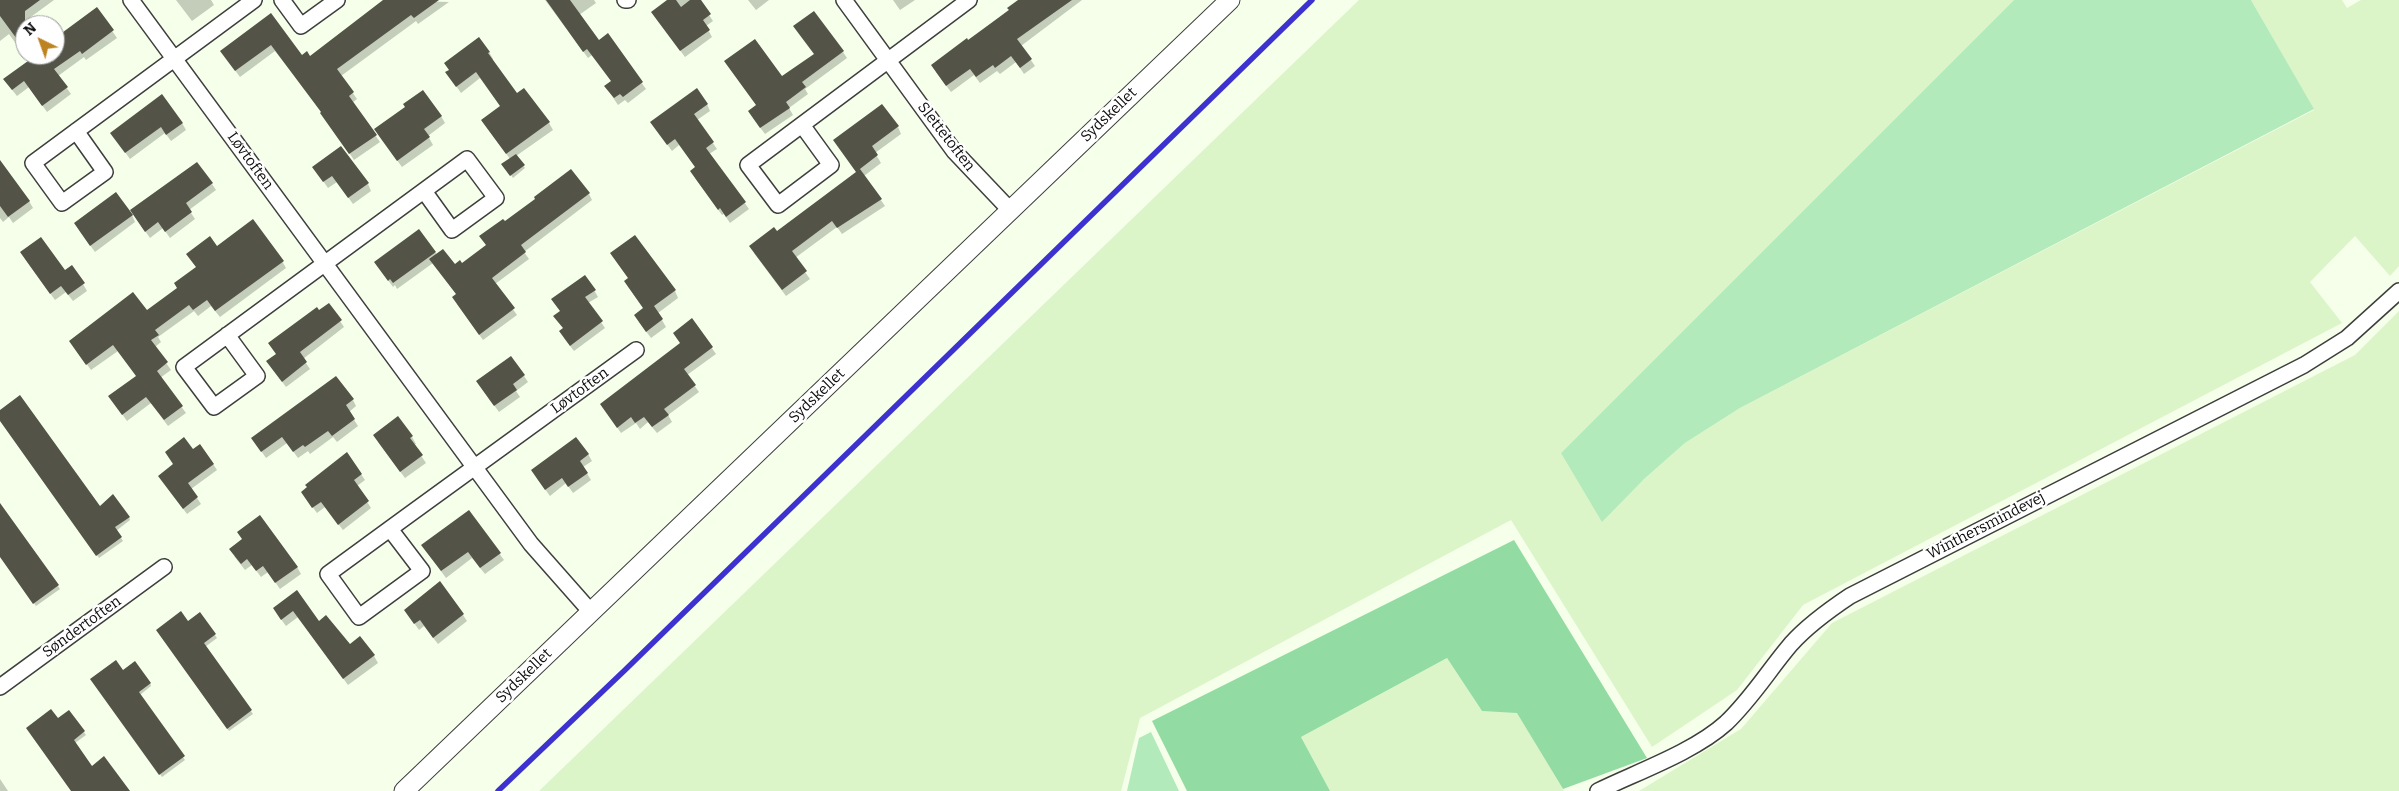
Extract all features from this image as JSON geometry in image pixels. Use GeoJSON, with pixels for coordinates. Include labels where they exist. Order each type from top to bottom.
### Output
{"type":"FeatureCollection","features":[{"type":"Feature","properties":{"kind":"street","name":"Løvtoften"},"geometry":{"type":"LineString","coordinates":[[131,0],[532,544],[591,612]]}},
{"type":"Feature","properties":{"kind":"street"},"geometry":{"type":"LineString","coordinates":[[76,131],[105,172],[62,203],[33,163],[76,131],[254,0]]}},
{"type":"Feature","properties":{"kind":"street"},"geometry":{"type":"LineString","coordinates":[[282,0],[301,26],[337,0]]}},
{"type":"Feature","properties":{"kind":"street","name":"Slettetoften"},"geometry":{"type":"LineString","coordinates":[[844,0],[954,151],[1010,210]]}},
{"type":"Feature","properties":{"kind":"street"},"geometry":{"type":"LineString","coordinates":[[802,125],[831,165],[778,205],[748,164],[969,0]]}},
{"type":"Feature","properties":{"kind":"street","name":"Sydskellet"},"geometry":{"type":"LineString","coordinates":[[404,791],[1230,0]]}},
{"type":"Feature","properties":{"kind":"street"},"geometry":{"type":"LineString","coordinates":[[227,335],[256,376],[214,407],[184,367],[227,335],[467,159],[496,198],[452,230],[424,191]]}},
{"type":"Feature","properties":{"kind":"street","name":"Winthersmindevej"},"geometry":{"type":"LineString","coordinates":[[1598,791],[1693,745],[1724,724],[1753,696],[1791,644],[1820,616],[1850,596],[2304,365],[2347,338],[2399,291]]}},
{"type":"Feature","properties":{"kind":"street","name":"Løvtoften"},"geometry":{"type":"LineString","coordinates":[[390,529],[422,571],[359,617],[328,574],[636,350]]}},
{"type":"Feature","properties":{"kind":"street","name":"Søndertoften"},"geometry":{"type":"LineString","coordinates":[[0,687],[164,567]]}},
{"type":"Feature","properties":{"kind":"green space"},"geometry":{"type":"Polygon","coordinates":[[[1359,0],[2014,0],[1561,453],[1643,480],[1685,443],[1740,408],[2314,110],[2251,0],[2342,0],[2347,8],[2361,0],[2399,0],[2399,266],[2390,276],[2355,236],[2310,282],[2342,323],[1803,605],[1737,690],[1652,747],[1511,520],[1140,718],[1121,791],[539,791],[1359,0]]]}},
{"type":"Feature","properties":{"kind":"green space"},"geometry":{"type":"Polygon","coordinates":[[[2014,0],[2251,0],[2314,109],[1740,408],[1685,443],[1643,480],[1602,522],[1561,453],[2014,0]]]}},
{"type":"Feature","properties":{"kind":"green space"},"geometry":{"type":"Polygon","coordinates":[[[2399,311],[2399,791],[1639,791],[1741,729],[1832,623],[2355,355],[2399,311]]]}},
{"type":"Feature","properties":{"kind":"green space"},"geometry":{"type":"Polygon","coordinates":[[[1514,540],[1647,758],[1563,789],[1517,713],[1482,711],[1447,658],[1301,737],[1330,791],[1187,791],[1152,721],[1514,540]]]}},
{"type":"Feature","properties":{"kind":"green space"},"geometry":{"type":"Polygon","coordinates":[[[1447,658],[1482,711],[1517,712],[1564,791],[1330,791],[1301,737],[1447,658]]]}},
{"type":"Feature","properties":{"kind":"green space"},"geometry":{"type":"Polygon","coordinates":[[[1151,732],[1179,791],[1127,791],[1139,738],[1151,732]]]}},
{"type":"Feature","properties":{"kind":"building"},"geometry":{"type":"Polygon","coordinates":[[[0,0],[40,0],[25,11],[25,15],[15,15],[15,36],[0,16],[0,0]]]}},
{"type":"Feature","properties":{"kind":"building"},"geometry":{"type":"Polygon","coordinates":[[[383,0],[439,0],[414,18],[411,15],[337,69],[354,92],[349,96],[377,135],[349,154],[321,112],[271,45],[235,71],[220,51],[271,13],[302,55],[307,51],[310,56],[383,0]]]}},
{"type":"Feature","properties":{"kind":"building"},"geometry":{"type":"Polygon","coordinates":[[[546,0],[570,0],[599,40],[608,33],[643,82],[623,97],[620,94],[614,98],[604,86],[611,81],[587,49],[583,52],[546,0]]]}},
{"type":"Feature","properties":{"kind":"building"},"geometry":{"type":"Polygon","coordinates":[[[667,0],[676,0],[681,7],[690,0],[701,0],[711,14],[703,20],[710,30],[680,51],[651,12],[667,0]]]}},
{"type":"Feature","properties":{"kind":"building"},"geometry":{"type":"Polygon","coordinates":[[[1018,0],[1072,0],[1017,39],[1032,59],[1020,68],[1011,56],[995,68],[993,65],[976,77],[970,69],[946,86],[931,65],[1009,10],[1007,8],[1018,0]]]}},
{"type":"Feature","properties":{"kind":"building"},"geometry":{"type":"Polygon","coordinates":[[[97,7],[114,30],[82,54],[80,51],[65,61],[65,31],[97,7]]]}},
{"type":"Feature","properties":{"kind":"building"},"geometry":{"type":"Polygon","coordinates":[[[814,11],[844,51],[802,82],[806,87],[786,102],[790,108],[760,128],[748,111],[756,105],[724,61],[755,39],[782,76],[814,54],[793,26],[814,11]]]}},
{"type":"Feature","properties":{"kind":"building"},"geometry":{"type":"Polygon","coordinates":[[[479,37],[490,52],[488,53],[517,93],[524,88],[550,122],[506,154],[481,120],[500,106],[476,72],[456,87],[445,72],[449,70],[444,63],[479,37]]]}},
{"type":"Feature","properties":{"kind":"building"},"geometry":{"type":"Polygon","coordinates":[[[22,65],[60,65],[54,69],[68,87],[42,106],[24,81],[12,90],[3,79],[22,65]]]}},
{"type":"Feature","properties":{"kind":"building"},"geometry":{"type":"Polygon","coordinates":[[[697,88],[708,104],[694,114],[714,142],[706,148],[746,202],[726,217],[720,208],[718,210],[690,171],[695,167],[675,139],[667,145],[650,122],[697,88]]]}},
{"type":"Feature","properties":{"kind":"building"},"geometry":{"type":"Polygon","coordinates":[[[423,90],[442,116],[424,129],[430,137],[397,161],[374,129],[405,107],[403,104],[423,90]]]}},
{"type":"Feature","properties":{"kind":"building"},"geometry":{"type":"Polygon","coordinates":[[[162,94],[183,123],[166,135],[161,127],[125,153],[110,133],[162,94]]]}},
{"type":"Feature","properties":{"kind":"building"},"geometry":{"type":"Polygon","coordinates":[[[882,104],[899,126],[872,146],[878,155],[856,172],[833,140],[882,104]]]}},
{"type":"Feature","properties":{"kind":"building"},"geometry":{"type":"Polygon","coordinates":[[[341,146],[369,183],[348,198],[332,176],[323,182],[312,167],[341,146]]]}},
{"type":"Feature","properties":{"kind":"building"},"geometry":{"type":"Polygon","coordinates":[[[516,154],[525,165],[510,176],[501,164],[516,154]]]}},
{"type":"Feature","properties":{"kind":"building"},"geometry":{"type":"Polygon","coordinates":[[[0,160],[30,201],[8,217],[0,206],[0,160]]]}},
{"type":"Feature","properties":{"kind":"building"},"geometry":{"type":"Polygon","coordinates":[[[197,162],[213,183],[186,203],[192,212],[165,232],[158,222],[145,232],[130,210],[197,162]]]}},
{"type":"Feature","properties":{"kind":"building"},"geometry":{"type":"Polygon","coordinates":[[[571,169],[590,193],[521,245],[526,252],[492,278],[515,308],[479,335],[452,297],[456,294],[429,259],[443,249],[455,264],[460,260],[462,263],[486,245],[479,236],[503,219],[505,221],[571,169]]]}},
{"type":"Feature","properties":{"kind":"building"},"geometry":{"type":"Polygon","coordinates":[[[860,169],[882,199],[837,228],[832,221],[792,251],[807,271],[782,290],[749,246],[774,227],[777,231],[860,169]]]}},
{"type":"Feature","properties":{"kind":"building"},"geometry":{"type":"Polygon","coordinates":[[[116,192],[133,215],[90,246],[74,223],[116,192]]]}},
{"type":"Feature","properties":{"kind":"building"},"geometry":{"type":"Polygon","coordinates":[[[253,219],[284,261],[215,311],[207,300],[193,310],[189,305],[155,330],[159,335],[151,340],[168,362],[157,371],[183,406],[164,420],[146,397],[122,415],[108,396],[136,376],[113,345],[86,365],[69,341],[133,292],[147,310],[177,288],[174,283],[196,267],[186,254],[210,236],[217,246],[253,219]]]}},
{"type":"Feature","properties":{"kind":"building"},"geometry":{"type":"Polygon","coordinates":[[[419,229],[436,252],[393,283],[390,279],[388,281],[374,262],[419,229]]]}},
{"type":"Feature","properties":{"kind":"building"},"geometry":{"type":"Polygon","coordinates":[[[635,235],[676,290],[654,306],[663,319],[646,332],[634,315],[643,308],[624,281],[628,278],[610,253],[635,235]]]}},
{"type":"Feature","properties":{"kind":"building"},"geometry":{"type":"Polygon","coordinates":[[[41,237],[65,270],[72,265],[85,283],[68,295],[61,286],[50,294],[20,252],[41,237]]]}},
{"type":"Feature","properties":{"kind":"building"},"geometry":{"type":"Polygon","coordinates":[[[585,275],[596,290],[585,297],[603,321],[570,346],[559,331],[563,328],[553,316],[560,311],[551,299],[585,275]]]}},
{"type":"Feature","properties":{"kind":"building"},"geometry":{"type":"Polygon","coordinates":[[[329,303],[342,320],[300,352],[307,362],[282,382],[266,361],[276,354],[268,343],[317,307],[319,310],[329,303]]]}},
{"type":"Feature","properties":{"kind":"building"},"geometry":{"type":"Polygon","coordinates":[[[692,318],[713,347],[684,369],[696,385],[664,409],[669,415],[652,427],[644,417],[635,423],[631,417],[617,428],[600,404],[680,343],[673,333],[692,318]]]}},
{"type":"Feature","properties":{"kind":"building"},"geometry":{"type":"Polygon","coordinates":[[[511,356],[525,375],[513,384],[517,390],[494,406],[476,381],[511,356]]]}},
{"type":"Feature","properties":{"kind":"building"},"geometry":{"type":"Polygon","coordinates":[[[336,376],[354,399],[346,405],[355,419],[332,436],[328,431],[305,447],[303,445],[293,452],[282,437],[261,452],[251,438],[336,376]]]}},
{"type":"Feature","properties":{"kind":"building"},"geometry":{"type":"Polygon","coordinates":[[[20,395],[100,506],[113,494],[130,517],[115,527],[122,537],[96,556],[0,421],[0,410],[20,395]]]}},
{"type":"Feature","properties":{"kind":"building"},"geometry":{"type":"Polygon","coordinates":[[[398,416],[413,436],[410,438],[423,455],[400,472],[373,435],[398,416]]]}},
{"type":"Feature","properties":{"kind":"building"},"geometry":{"type":"Polygon","coordinates":[[[184,437],[193,449],[200,444],[214,464],[188,483],[198,497],[183,509],[158,476],[173,464],[165,452],[184,437]]]}},
{"type":"Feature","properties":{"kind":"building"},"geometry":{"type":"Polygon","coordinates":[[[576,437],[589,454],[580,461],[588,473],[568,487],[562,478],[545,490],[531,470],[576,437]]]}},
{"type":"Feature","properties":{"kind":"building"},"geometry":{"type":"Polygon","coordinates":[[[347,452],[362,474],[354,480],[369,501],[338,525],[321,502],[312,508],[301,492],[307,487],[305,485],[347,452]]]}},
{"type":"Feature","properties":{"kind":"building"},"geometry":{"type":"Polygon","coordinates":[[[0,503],[59,585],[33,604],[0,557],[0,503]]]}},
{"type":"Feature","properties":{"kind":"building"},"geometry":{"type":"Polygon","coordinates":[[[469,510],[501,553],[480,568],[468,552],[441,571],[421,545],[469,510]]]}},
{"type":"Feature","properties":{"kind":"building"},"geometry":{"type":"Polygon","coordinates":[[[260,515],[298,567],[275,583],[263,566],[256,571],[247,559],[241,564],[229,549],[242,539],[237,532],[260,515]]]}},
{"type":"Feature","properties":{"kind":"building"},"geometry":{"type":"Polygon","coordinates":[[[440,581],[464,614],[433,638],[420,620],[414,624],[404,610],[440,581]]]}},
{"type":"Feature","properties":{"kind":"building"},"geometry":{"type":"Polygon","coordinates":[[[297,590],[319,621],[326,615],[350,644],[360,636],[375,655],[343,679],[293,611],[281,620],[273,608],[297,590]]]}},
{"type":"Feature","properties":{"kind":"building"},"geometry":{"type":"Polygon","coordinates":[[[181,611],[188,621],[200,612],[216,634],[204,643],[252,710],[227,729],[156,630],[181,611]]]}},
{"type":"Feature","properties":{"kind":"building"},"geometry":{"type":"Polygon","coordinates":[[[116,660],[123,670],[135,661],[151,683],[139,692],[185,756],[159,775],[90,679],[116,660]]]}},
{"type":"Feature","properties":{"kind":"building"},"geometry":{"type":"Polygon","coordinates":[[[51,709],[58,718],[69,710],[85,731],[74,740],[92,766],[104,756],[130,791],[71,791],[26,728],[51,709]]]}},
{"type":"Feature","properties":{"kind":"waterway"},"geometry":{"type":"LineString","coordinates":[[498,791],[625,670],[1312,0]]}}]}
